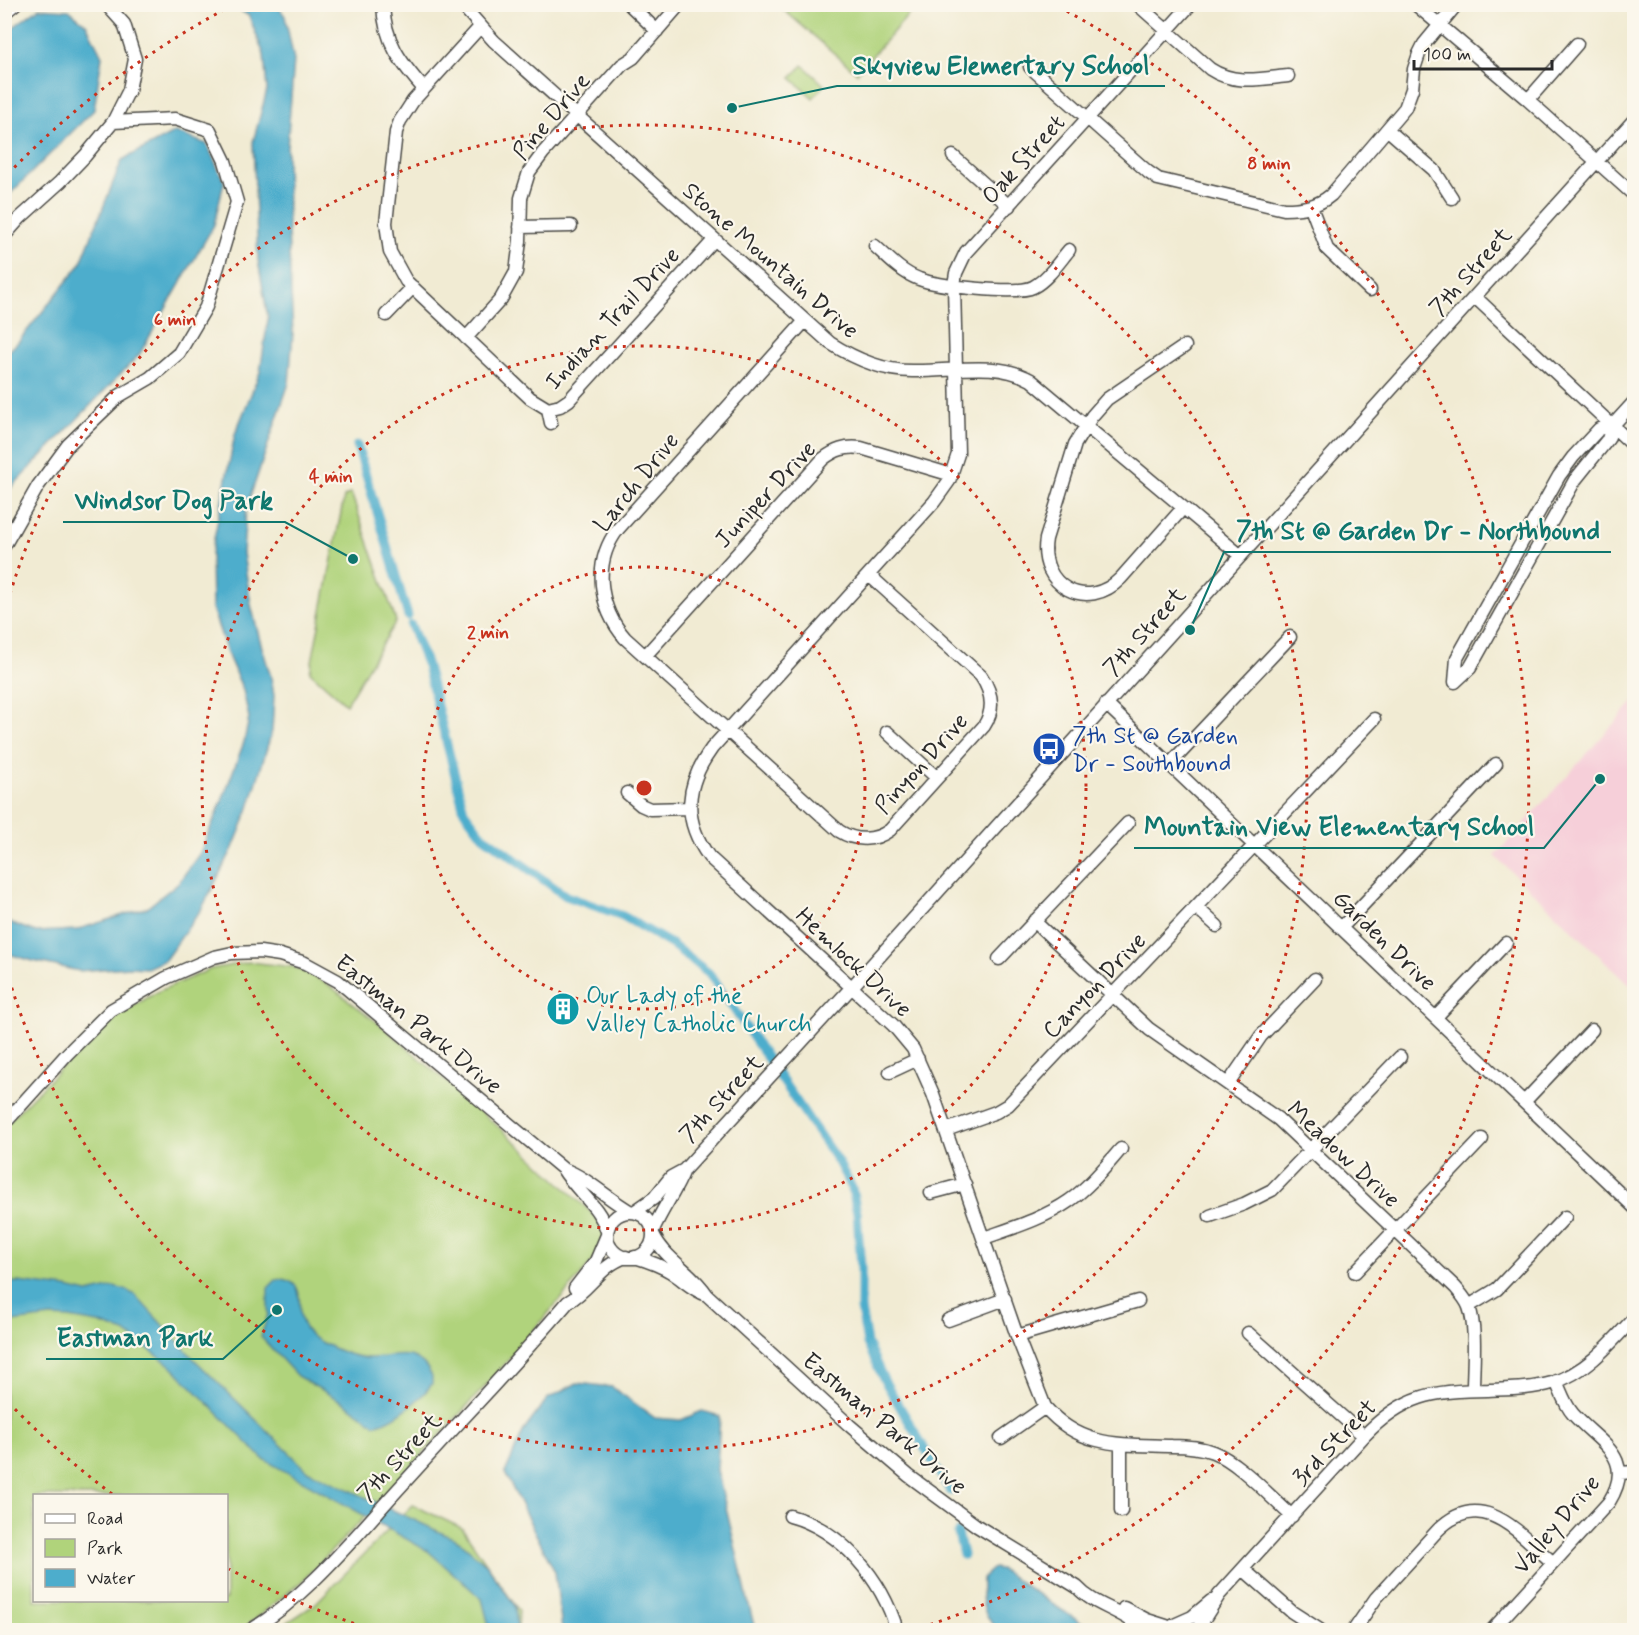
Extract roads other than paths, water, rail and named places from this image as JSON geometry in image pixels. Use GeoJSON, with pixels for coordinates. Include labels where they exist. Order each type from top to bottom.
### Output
{"type":"FeatureCollection","features":[{"type":"Feature","properties":{"kind":"street"},"geometry":{"type":"LineString","coordinates":[[4,13],[15,4]]}},
{"type":"Feature","properties":{"kind":"street"},"geometry":{"type":"LineString","coordinates":[[4,236],[20,218],[60,182],[113,122],[129,90],[135,59],[124,24],[106,4]]}},
{"type":"Feature","properties":{"kind":"street"},"geometry":{"type":"LineString","coordinates":[[383,4],[390,44],[402,64],[424,89]]}},
{"type":"Feature","properties":{"kind":"street","name":"Stone Mountain Drive"},"geometry":{"type":"LineString","coordinates":[[461,4],[480,27],[576,116],[830,343],[849,355],[873,365],[911,372],[996,369],[1022,375],[1031,380],[1241,556]]}},
{"type":"Feature","properties":{"kind":"street"},"geometry":{"type":"LineString","coordinates":[[629,4],[657,31]]}},
{"type":"Feature","properties":{"kind":"street","name":"Pine Drive"},"geometry":{"type":"LineString","coordinates":[[466,338],[508,289],[518,262],[521,198],[530,172],[543,153],[576,116],[622,65],[633,58],[680,4]]}},
{"type":"Feature","properties":{"kind":"street"},"geometry":{"type":"LineString","coordinates":[[1137,4],[1210,69],[1220,75],[1240,80],[1288,76]]}},
{"type":"Feature","properties":{"kind":"street","name":"Oak Street"},"geometry":{"type":"LineString","coordinates":[[956,370],[954,285],[956,273],[966,252],[1191,4]]}},
{"type":"Feature","properties":{"kind":"street"},"geometry":{"type":"LineString","coordinates":[[1415,4],[1598,160],[1635,195]]}},
{"type":"Feature","properties":{"kind":"street"},"geometry":{"type":"LineString","coordinates":[[1030,67],[1148,172],[1164,182],[1284,208],[1311,207],[1331,195],[1388,130],[1408,103],[1419,54],[1424,44],[1457,4]]}},
{"type":"Feature","properties":{"kind":"street","name":"Indian Trail Drive"},"geometry":{"type":"LineString","coordinates":[[480,27],[406,109],[396,132],[386,212],[388,243],[396,266],[413,288],[530,398],[548,409],[560,406],[568,400],[714,240]]}},
{"type":"Feature","properties":{"kind":"street"},"geometry":{"type":"LineString","coordinates":[[1528,100],[1577,44]]}},
{"type":"Feature","properties":{"kind":"street"},"geometry":{"type":"LineString","coordinates":[[4,546],[38,486],[68,445],[119,396],[150,378],[179,352],[206,307],[237,202],[225,161],[210,130],[175,119],[113,122]]}},
{"type":"Feature","properties":{"kind":"street","name":"7th Street"},"geometry":{"type":"LineString","coordinates":[[633,1212],[654,1198],[671,1177],[684,1170],[767,1080],[1635,120]]}},
{"type":"Feature","properties":{"kind":"street"},"geometry":{"type":"LineString","coordinates":[[1388,130],[1434,170],[1452,198]]}},
{"type":"Feature","properties":{"kind":"street"},"geometry":{"type":"LineString","coordinates":[[953,156],[1009,206]]}},
{"type":"Feature","properties":{"kind":"street"},"geometry":{"type":"LineString","coordinates":[[1311,207],[1327,249],[1370,290]]}},
{"type":"Feature","properties":{"kind":"street"},"geometry":{"type":"LineString","coordinates":[[520,227],[571,226]]}},
{"type":"Feature","properties":{"kind":"street"},"geometry":{"type":"LineString","coordinates":[[875,246],[907,274],[920,280],[1013,291],[1025,290],[1037,285],[1069,250]]}},
{"type":"Feature","properties":{"kind":"street"},"geometry":{"type":"LineString","coordinates":[[386,315],[413,288]]}},
{"type":"Feature","properties":{"kind":"street"},"geometry":{"type":"LineString","coordinates":[[1475,297],[1635,446]]}},
{"type":"Feature","properties":{"kind":"street","name":"Larch Drive"},"geometry":{"type":"LineString","coordinates":[[728,730],[617,629],[606,607],[601,584],[602,569],[609,545],[618,529],[804,322]]}},
{"type":"Feature","properties":{"kind":"street"},"geometry":{"type":"LineString","coordinates":[[1183,508],[1113,587],[1093,595],[1084,595],[1056,581],[1047,567],[1046,539],[1075,444],[1086,426],[1107,399],[1185,346]]}},
{"type":"Feature","properties":{"kind":"street","name":"Hemlock Drive"},"geometry":{"type":"LineString","coordinates":[[956,370],[958,454],[952,475],[943,491],[712,748],[698,769],[693,783],[690,808],[694,831],[709,857],[907,1040],[933,1094],[1017,1336],[1045,1407],[1052,1416],[1076,1433],[1097,1441],[1121,1445],[1196,1447],[1214,1452],[1231,1462],[1292,1516]]}},
{"type":"Feature","properties":{"kind":"street"},"geometry":{"type":"LineString","coordinates":[[1613,425],[1599,429],[1559,476],[1457,658],[1455,682],[1470,668],[1575,480],[1608,439],[1613,425],[1635,402]]}},
{"type":"Feature","properties":{"kind":"street"},"geometry":{"type":"LineString","coordinates":[[548,409],[551,423]]}},
{"type":"Feature","properties":{"kind":"street","name":"Juniper Drive"},"geometry":{"type":"LineString","coordinates":[[645,656],[823,459],[834,451],[851,447],[861,448],[952,475]]}},
{"type":"Feature","properties":{"kind":"street","name":"Pinyon Drive"},"geometry":{"type":"LineString","coordinates":[[728,730],[839,831],[850,837],[869,839],[885,834],[938,778],[987,721],[991,712],[989,689],[981,676],[869,575]]}},
{"type":"Feature","properties":{"kind":"street"},"geometry":{"type":"LineString","coordinates":[[1170,764],[1290,637]]}},
{"type":"Feature","properties":{"kind":"street","name":"Garden Drive"},"geometry":{"type":"LineString","coordinates":[[1106,704],[1635,1207]]}},
{"type":"Feature","properties":{"kind":"street","name":"Canyon Drive"},"geometry":{"type":"LineString","coordinates":[[946,1130],[996,1112],[1008,1105],[1374,720]]}},
{"type":"Feature","properties":{"kind":"street"},"geometry":{"type":"LineString","coordinates":[[887,732],[938,778]]}},
{"type":"Feature","properties":{"kind":"street"},"geometry":{"type":"LineString","coordinates":[[1342,927],[1496,764]]}},
{"type":"Feature","properties":{"kind":"street"},"geometry":{"type":"LineString","coordinates":[[627,793],[646,808],[690,808]]}},
{"type":"Feature","properties":{"kind":"street"},"geometry":{"type":"LineString","coordinates":[[999,959],[1128,823]]}},
{"type":"Feature","properties":{"kind":"street"},"geometry":{"type":"LineString","coordinates":[[1197,908],[1217,926]]}},
{"type":"Feature","properties":{"kind":"street","name":"Meadow Drive"},"geometry":{"type":"LineString","coordinates":[[1034,921],[1149,1029],[1278,1119],[1455,1287],[1468,1306],[1473,1335],[1473,1390]]}},
{"type":"Feature","properties":{"kind":"street"},"geometry":{"type":"LineString","coordinates":[[1436,1017],[1506,943]]}},
{"type":"Feature","properties":{"kind":"street","name":"Eastman Park Drive"},"geometry":{"type":"LineString","coordinates":[[4,1124],[67,1054],[111,1010],[166,978],[214,957],[232,953],[260,952],[306,963],[338,981],[563,1169],[571,1183],[601,1214],[607,1233]]}},
{"type":"Feature","properties":{"kind":"street"},"geometry":{"type":"LineString","coordinates":[[1228,1084],[1261,1036],[1315,979]]}},
{"type":"Feature","properties":{"kind":"street"},"geometry":{"type":"LineString","coordinates":[[1524,1102],[1592,1029]]}},
{"type":"Feature","properties":{"kind":"street"},"geometry":{"type":"LineString","coordinates":[[1210,1216],[1244,1204],[1272,1190],[1400,1057]]}},
{"type":"Feature","properties":{"kind":"street"},"geometry":{"type":"LineString","coordinates":[[890,1072],[918,1059]]}},
{"type":"Feature","properties":{"kind":"street"},"geometry":{"type":"LineString","coordinates":[[1355,1272],[1482,1139]]}},
{"type":"Feature","properties":{"kind":"street"},"geometry":{"type":"LineString","coordinates":[[984,1238],[1041,1216],[1068,1201],[1090,1183],[1121,1149]]}},
{"type":"Feature","properties":{"kind":"street","name":"Eastman Park Drive"},"geometry":{"type":"LineString","coordinates":[[563,1169],[578,1174],[611,1200],[633,1212]]}},
{"type":"Feature","properties":{"kind":"street","name":"7th Street"},"geometry":{"type":"LineString","coordinates":[[653,1232],[668,1200],[679,1185],[684,1170]]}},
{"type":"Feature","properties":{"kind":"street"},"geometry":{"type":"LineString","coordinates":[[931,1193],[965,1184]]}},
{"type":"Feature","properties":{"kind":"street"},"geometry":{"type":"LineString","coordinates":[[633,1212],[644,1216],[653,1232],[648,1249],[630,1257],[620,1255],[610,1247],[607,1233],[613,1219],[618,1215],[633,1212]]}},
{"type":"Feature","properties":{"kind":"street"},"geometry":{"type":"LineString","coordinates":[[1468,1306],[1497,1289],[1565,1217]]}},
{"type":"Feature","properties":{"kind":"street","name":"Eastman Park Drive"},"geometry":{"type":"LineString","coordinates":[[653,1232],[663,1251],[699,1281],[707,1295],[849,1425],[909,1476],[977,1526],[1077,1587],[1085,1596],[1130,1619],[1142,1630]]}},
{"type":"Feature","properties":{"kind":"street","name":"7th Street"},"geometry":{"type":"LineString","coordinates":[[568,1302],[572,1291],[596,1262],[607,1233]]}},
{"type":"Feature","properties":{"kind":"street","name":"7th Street"},"geometry":{"type":"LineString","coordinates":[[251,1630],[314,1579],[520,1358],[568,1302],[578,1296],[609,1265],[630,1257]]}},
{"type":"Feature","properties":{"kind":"street","name":"Eastman Park Drive"},"geometry":{"type":"LineString","coordinates":[[630,1257],[669,1271],[692,1289],[707,1295]]}},
{"type":"Feature","properties":{"kind":"street"},"geometry":{"type":"LineString","coordinates":[[948,1320],[1005,1299]]}},
{"type":"Feature","properties":{"kind":"street"},"geometry":{"type":"LineString","coordinates":[[1017,1336],[1138,1301]]}},
{"type":"Feature","properties":{"kind":"street","name":"3rd Street"},"geometry":{"type":"LineString","coordinates":[[1166,1627],[1192,1617],[1219,1595],[1364,1436],[1394,1409],[1416,1398],[1436,1392],[1521,1389],[1557,1381],[1579,1371],[1594,1359],[1635,1318]]}},
{"type":"Feature","properties":{"kind":"street"},"geometry":{"type":"LineString","coordinates":[[1248,1333],[1364,1436]]}},
{"type":"Feature","properties":{"kind":"street","name":"Valley Drive"},"geometry":{"type":"LineString","coordinates":[[1492,1630],[1609,1502],[1615,1492],[1620,1473],[1618,1464],[1608,1448],[1572,1413],[1557,1381]]}},
{"type":"Feature","properties":{"kind":"street"},"geometry":{"type":"LineString","coordinates":[[1001,1438],[1045,1407]]}},
{"type":"Feature","properties":{"kind":"street"},"geometry":{"type":"LineString","coordinates":[[1121,1445],[1121,1511]]}},
{"type":"Feature","properties":{"kind":"street"},"geometry":{"type":"LineString","coordinates":[[1620,1473],[1635,1472]]}},
{"type":"Feature","properties":{"kind":"street"},"geometry":{"type":"LineString","coordinates":[[1354,1630],[1377,1598],[1438,1530],[1446,1522],[1465,1513],[1482,1512],[1504,1520],[1553,1563]]}},
{"type":"Feature","properties":{"kind":"street"},"geometry":{"type":"LineString","coordinates":[[790,1516],[808,1521],[827,1532],[858,1560],[881,1593],[897,1630]]}},
{"type":"Feature","properties":{"kind":"street"},"geometry":{"type":"LineString","coordinates":[[1244,1569],[1292,1612],[1320,1630]]}},
{"type":"Feature","properties":{"kind":"street","name":"Eastman Park Drive"},"geometry":{"type":"LineString","coordinates":[[1077,1587],[1089,1590],[1147,1620],[1166,1627],[1188,1630]]}},
{"type":"Feature","properties":{"kind":"street","name":"3rd Street"},"geometry":{"type":"LineString","coordinates":[[1197,1630],[1219,1595]]}},
{"type":"Feature","properties":{"kind":"water"},"geometry":{"type":"Polygon","coordinates":[[[232,5],[277,5],[285,16],[294,60],[287,148],[293,333],[289,383],[246,509],[243,553],[251,605],[271,677],[274,696],[272,731],[249,808],[233,848],[202,908],[165,960],[147,968],[79,971],[5,953],[5,921],[36,932],[76,930],[148,907],[179,882],[200,853],[244,742],[249,718],[243,690],[212,608],[211,554],[235,434],[260,372],[268,319],[258,260],[253,142],[267,90],[264,55],[249,16],[232,5]]]}},
{"type":"Feature","properties":{"kind":"water"},"geometry":{"type":"Polygon","coordinates":[[[39,8],[69,10],[86,24],[102,56],[94,110],[5,199],[5,49],[12,28],[39,8]]]}},
{"type":"Feature","properties":{"kind":"water"},"geometry":{"type":"Polygon","coordinates":[[[175,132],[207,144],[224,182],[214,225],[139,355],[5,494],[5,355],[80,265],[122,160],[175,132]]]}},
{"type":"Feature","properties":{"kind":"water"},"geometry":{"type":"Polygon","coordinates":[[[282,1279],[290,1282],[298,1291],[303,1324],[316,1339],[337,1350],[360,1357],[405,1355],[412,1357],[426,1366],[432,1376],[432,1384],[406,1409],[382,1423],[375,1424],[346,1404],[297,1376],[261,1337],[268,1314],[268,1288],[276,1280],[282,1279]]]}},
{"type":"Feature","properties":{"kind":"water"},"geometry":{"type":"Polygon","coordinates":[[[18,1282],[88,1293],[114,1287],[135,1295],[194,1359],[307,1470],[459,1541],[487,1565],[515,1606],[517,1630],[490,1630],[482,1599],[428,1551],[263,1459],[170,1365],[125,1332],[98,1323],[69,1318],[51,1317],[5,1323],[4,1283],[18,1282]]]}},
{"type":"Feature","properties":{"kind":"water"},"geometry":{"type":"Polygon","coordinates":[[[577,1383],[612,1387],[655,1418],[681,1420],[702,1411],[720,1416],[717,1470],[755,1630],[562,1630],[555,1572],[505,1473],[523,1432],[547,1399],[577,1383]]]}},
{"type":"Feature","properties":{"kind":"water"},"geometry":{"type":"Polygon","coordinates":[[[993,1568],[1000,1569],[1092,1630],[997,1630],[985,1612],[982,1592],[982,1578],[993,1568]]]}},
{"type":"Feature","properties":{"kind":"waterway"},"geometry":{"type":"LineString","coordinates":[[357,445],[408,616]]}},
{"type":"Feature","properties":{"kind":"waterway"},"geometry":{"type":"LineString","coordinates":[[411,625],[427,666],[464,811],[483,836],[566,896],[623,916],[671,944],[709,973],[838,1162],[852,1188],[857,1213],[861,1309],[867,1343],[884,1380],[950,1491]]}},
{"type":"Feature","properties":{"kind":"waterway"},"geometry":{"type":"LineString","coordinates":[[958,1533],[963,1555]]}},
{"type":"Feature","properties":{"kind":"place","name":"Skyview Elemertary School"},"geometry":{"type":"Point","coordinates":[732,108]}},
{"type":"Feature","properties":{"kind":"place","name":"Windsor Dog Park"},"geometry":{"type":"Point","coordinates":[353,559]}},
{"type":"Feature","properties":{"kind":"place","name":"7th St @ Garden Dr - Northbound"},"geometry":{"type":"Point","coordinates":[1190,630]}},
{"type":"Feature","properties":{"kind":"place","name":"7th St @ Garden Dr - Southbound"},"geometry":{"type":"Point","coordinates":[1049,749]}},
{"type":"Feature","properties":{"kind":"place","name":"Mountain View Elementary School"},"geometry":{"type":"Point","coordinates":[1600,779]}},
{"type":"Feature","properties":{"kind":"place","name":"Our Lady of the Valley Catholic Church"},"geometry":{"type":"Point","coordinates":[563,1009]}},
{"type":"Feature","properties":{"kind":"place","name":"Eastman Park"},"geometry":{"type":"Point","coordinates":[277,1310]}}]}
